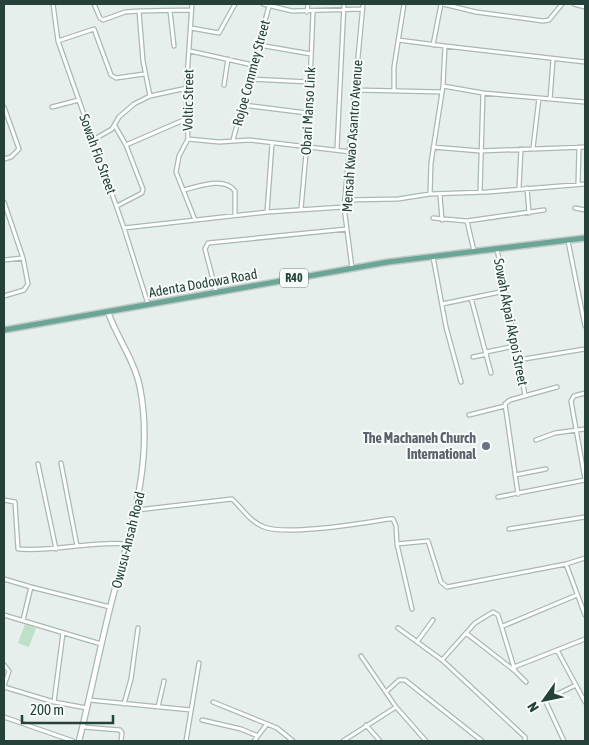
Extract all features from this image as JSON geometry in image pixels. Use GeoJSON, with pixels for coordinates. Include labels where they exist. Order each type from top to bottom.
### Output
{"type":"FeatureCollection","features":[{"type":"Feature","properties":{"kind":"main road","name":"Adenta Dodowa Road"},"geometry":{"type":"LineString","coordinates":[[4,330],[352,268],[585,238]]}},
{"type":"Feature","properties":{"kind":"street","name":"Sowah Fio Street"},"geometry":{"type":"LineString","coordinates":[[53,4],[58,41],[117,206],[148,304]]}},
{"type":"Feature","properties":{"kind":"street"},"geometry":{"type":"LineString","coordinates":[[94,4],[102,20],[125,12],[191,10]]}},
{"type":"Feature","properties":{"kind":"street","name":"Voltic Street"},"geometry":{"type":"LineString","coordinates":[[192,4],[186,88],[188,139],[176,166],[182,190],[195,220]]}},
{"type":"Feature","properties":{"kind":"street"},"geometry":{"type":"LineString","coordinates":[[191,28],[219,33],[235,4]]}},
{"type":"Feature","properties":{"kind":"street"},"geometry":{"type":"LineString","coordinates":[[263,4],[307,12],[362,9]]}},
{"type":"Feature","properties":{"kind":"street"},"geometry":{"type":"LineString","coordinates":[[307,12],[308,4]]}},
{"type":"Feature","properties":{"kind":"street"},"geometry":{"type":"LineString","coordinates":[[337,149],[344,4]]}},
{"type":"Feature","properties":{"kind":"street","name":"Mensah Kwao Asantro Avenue"},"geometry":{"type":"LineString","coordinates":[[352,268],[344,207],[363,4]]}},
{"type":"Feature","properties":{"kind":"street"},"geometry":{"type":"LineString","coordinates":[[394,91],[394,72],[404,4]]}},
{"type":"Feature","properties":{"kind":"street"},"geometry":{"type":"LineString","coordinates":[[433,45],[442,4],[476,12],[543,21],[549,20],[562,4]]}},
{"type":"Feature","properties":{"kind":"street"},"geometry":{"type":"LineString","coordinates":[[574,4],[585,7]]}},
{"type":"Feature","properties":{"kind":"street","name":"Rojoe Commey Street"},"geometry":{"type":"LineString","coordinates":[[232,140],[244,105],[269,6]]}},
{"type":"Feature","properties":{"kind":"street"},"geometry":{"type":"LineString","coordinates":[[170,10],[174,46]]}},
{"type":"Feature","properties":{"kind":"street"},"geometry":{"type":"LineString","coordinates":[[139,11],[144,74],[150,96]]}},
{"type":"Feature","properties":{"kind":"street","name":"Obari Manso Link"},"geometry":{"type":"LineString","coordinates":[[301,209],[313,12]]}},
{"type":"Feature","properties":{"kind":"street"},"geometry":{"type":"LineString","coordinates":[[58,41],[94,29],[111,75],[116,78],[144,74]]}},
{"type":"Feature","properties":{"kind":"street"},"geometry":{"type":"LineString","coordinates":[[398,40],[553,60],[585,62]]}},
{"type":"Feature","properties":{"kind":"street"},"geometry":{"type":"LineString","coordinates":[[259,45],[310,54]]}},
{"type":"Feature","properties":{"kind":"street"},"geometry":{"type":"LineString","coordinates":[[430,194],[433,147],[443,86],[444,46]]}},
{"type":"Feature","properties":{"kind":"street"},"geometry":{"type":"LineString","coordinates":[[190,51],[253,65]]}},
{"type":"Feature","properties":{"kind":"street"},"geometry":{"type":"LineString","coordinates":[[224,85],[228,58]]}},
{"type":"Feature","properties":{"kind":"street"},"geometry":{"type":"LineString","coordinates":[[550,99],[553,60]]}},
{"type":"Feature","properties":{"kind":"street"},"geometry":{"type":"LineString","coordinates":[[250,79],[310,82]]}},
{"type":"Feature","properties":{"kind":"street"},"geometry":{"type":"LineString","coordinates":[[443,86],[585,102]]}},
{"type":"Feature","properties":{"kind":"street"},"geometry":{"type":"LineString","coordinates":[[94,140],[115,126],[123,113],[150,96],[186,88]]}},
{"type":"Feature","properties":{"kind":"street"},"geometry":{"type":"LineString","coordinates":[[356,90],[442,92]]}},
{"type":"Feature","properties":{"kind":"street"},"geometry":{"type":"LineString","coordinates":[[480,192],[483,92]]}},
{"type":"Feature","properties":{"kind":"street"},"geometry":{"type":"LineString","coordinates":[[533,148],[539,98]]}},
{"type":"Feature","properties":{"kind":"street"},"geometry":{"type":"LineString","coordinates":[[52,107],[79,100]]}},
{"type":"Feature","properties":{"kind":"street"},"geometry":{"type":"LineString","coordinates":[[244,105],[308,113]]}},
{"type":"Feature","properties":{"kind":"street"},"geometry":{"type":"LineString","coordinates":[[4,107],[19,150],[4,160]]}},
{"type":"Feature","properties":{"kind":"street"},"geometry":{"type":"LineString","coordinates":[[126,145],[186,119]]}},
{"type":"Feature","properties":{"kind":"street"},"geometry":{"type":"LineString","coordinates":[[115,126],[126,145],[143,189],[142,193],[117,206]]}},
{"type":"Feature","properties":{"kind":"street"},"geometry":{"type":"LineString","coordinates":[[188,139],[232,140],[306,148],[337,149],[350,152]]}},
{"type":"Feature","properties":{"kind":"street"},"geometry":{"type":"LineString","coordinates":[[267,212],[272,144]]}},
{"type":"Feature","properties":{"kind":"street"},"geometry":{"type":"LineString","coordinates":[[433,147],[480,151],[585,147]]}},
{"type":"Feature","properties":{"kind":"street"},"geometry":{"type":"LineString","coordinates":[[578,184],[579,147]]}},
{"type":"Feature","properties":{"kind":"street"},"geometry":{"type":"LineString","coordinates":[[518,188],[521,149]]}},
{"type":"Feature","properties":{"kind":"street"},"geometry":{"type":"LineString","coordinates":[[182,190],[214,184],[230,186],[235,191],[235,215]]}},
{"type":"Feature","properties":{"kind":"street"},"geometry":{"type":"LineString","coordinates":[[345,200],[391,200],[430,194],[440,195],[585,184]]}},
{"type":"Feature","properties":{"kind":"street"},"geometry":{"type":"LineString","coordinates":[[527,188],[529,213]]}},
{"type":"Feature","properties":{"kind":"street"},"geometry":{"type":"LineString","coordinates":[[440,195],[442,220]]}},
{"type":"Feature","properties":{"kind":"street"},"geometry":{"type":"LineString","coordinates":[[4,202],[23,258],[28,284],[27,288],[4,296]]}},
{"type":"Feature","properties":{"kind":"street"},"geometry":{"type":"LineString","coordinates":[[124,228],[235,215],[344,207]]}},
{"type":"Feature","properties":{"kind":"street"},"geometry":{"type":"LineString","coordinates":[[575,208],[585,210]]}},
{"type":"Feature","properties":{"kind":"street"},"geometry":{"type":"LineString","coordinates":[[433,218],[467,221],[544,210]]}},
{"type":"Feature","properties":{"kind":"street"},"geometry":{"type":"LineString","coordinates":[[467,221],[474,252]]}},
{"type":"Feature","properties":{"kind":"street"},"geometry":{"type":"LineString","coordinates":[[216,291],[205,248],[208,243],[347,229]]}},
{"type":"Feature","properties":{"kind":"street"},"geometry":{"type":"LineString","coordinates":[[568,240],[585,326]]}},
{"type":"Feature","properties":{"kind":"street","name":"Sowah Akpai Akpoi Street"},"geometry":{"type":"LineString","coordinates":[[497,249],[525,395]]}},
{"type":"Feature","properties":{"kind":"street"},"geometry":{"type":"LineString","coordinates":[[433,257],[461,382]]}},
{"type":"Feature","properties":{"kind":"street"},"geometry":{"type":"LineString","coordinates":[[4,260],[23,258]]}},
{"type":"Feature","properties":{"kind":"street"},"geometry":{"type":"LineString","coordinates":[[442,304],[505,291]]}},
{"type":"Feature","properties":{"kind":"street"},"geometry":{"type":"LineString","coordinates":[[471,298],[491,373]]}},
{"type":"Feature","properties":{"kind":"street","name":"Owusu-Ansah Road"},"geometry":{"type":"LineString","coordinates":[[80,741],[111,607],[137,510],[144,450],[142,397],[133,364],[108,312]]}},
{"type":"Feature","properties":{"kind":"street"},"geometry":{"type":"LineString","coordinates":[[473,356],[515,346]]}},
{"type":"Feature","properties":{"kind":"street"},"geometry":{"type":"LineString","coordinates":[[518,360],[585,349]]}},
{"type":"Feature","properties":{"kind":"street"},"geometry":{"type":"LineString","coordinates":[[468,414],[505,406],[510,400],[557,387]]}},
{"type":"Feature","properties":{"kind":"street"},"geometry":{"type":"LineString","coordinates":[[498,497],[585,480],[575,431],[571,398],[585,393]]}},
{"type":"Feature","properties":{"kind":"street"},"geometry":{"type":"LineString","coordinates":[[505,406],[518,494]]}},
{"type":"Feature","properties":{"kind":"street"},"geometry":{"type":"LineString","coordinates":[[536,440],[555,433],[585,429]]}},
{"type":"Feature","properties":{"kind":"street"},"geometry":{"type":"LineString","coordinates":[[61,463],[77,546]]}},
{"type":"Feature","properties":{"kind":"street"},"geometry":{"type":"LineString","coordinates":[[38,464],[56,549]]}},
{"type":"Feature","properties":{"kind":"street"},"geometry":{"type":"LineString","coordinates":[[515,475],[546,469]]}},
{"type":"Feature","properties":{"kind":"street"},"geometry":{"type":"LineString","coordinates":[[137,510],[232,499],[251,519],[265,527],[310,528],[393,519],[412,609]]}},
{"type":"Feature","properties":{"kind":"street"},"geometry":{"type":"LineString","coordinates":[[4,500],[15,502],[18,550],[56,549],[108,542],[128,544]]}},
{"type":"Feature","properties":{"kind":"street"},"geometry":{"type":"LineString","coordinates":[[509,529],[585,517]]}},
{"type":"Feature","properties":{"kind":"street"},"geometry":{"type":"LineString","coordinates":[[397,544],[428,541],[440,582],[447,587],[566,564],[585,558]]}},
{"type":"Feature","properties":{"kind":"street"},"geometry":{"type":"LineString","coordinates":[[566,564],[585,615]]}},
{"type":"Feature","properties":{"kind":"street"},"geometry":{"type":"LineString","coordinates":[[4,578],[31,587],[111,607]]}},
{"type":"Feature","properties":{"kind":"street"},"geometry":{"type":"LineString","coordinates":[[23,620],[31,587]]}},
{"type":"Feature","properties":{"kind":"street"},"geometry":{"type":"LineString","coordinates":[[503,626],[577,595]]}},
{"type":"Feature","properties":{"kind":"street"},"geometry":{"type":"LineString","coordinates":[[442,660],[475,623],[494,612],[498,615],[503,626],[515,669]]}},
{"type":"Feature","properties":{"kind":"street"},"geometry":{"type":"LineString","coordinates":[[4,614],[63,634],[102,644]]}},
{"type":"Feature","properties":{"kind":"street"},"geometry":{"type":"LineString","coordinates":[[417,642],[434,620]]}},
{"type":"Feature","properties":{"kind":"street"},"geometry":{"type":"LineString","coordinates":[[124,704],[131,679],[138,628]]}},
{"type":"Feature","properties":{"kind":"street"},"geometry":{"type":"LineString","coordinates":[[398,628],[442,660],[525,737],[525,741]]}},
{"type":"Feature","properties":{"kind":"street"},"geometry":{"type":"LineString","coordinates":[[466,633],[515,669],[526,682]]}},
{"type":"Feature","properties":{"kind":"street"},"geometry":{"type":"LineString","coordinates":[[54,702],[63,634]]}},
{"type":"Feature","properties":{"kind":"street"},"geometry":{"type":"LineString","coordinates":[[515,669],[585,639]]}},
{"type":"Feature","properties":{"kind":"street"},"geometry":{"type":"LineString","coordinates":[[558,650],[585,702]]}},
{"type":"Feature","properties":{"kind":"street"},"geometry":{"type":"LineString","coordinates":[[360,656],[396,707],[426,741]]}},
{"type":"Feature","properties":{"kind":"street"},"geometry":{"type":"LineString","coordinates":[[186,741],[199,663]]}},
{"type":"Feature","properties":{"kind":"street"},"geometry":{"type":"LineString","coordinates":[[4,665],[9,671],[4,687],[54,702],[88,708]]}},
{"type":"Feature","properties":{"kind":"street"},"geometry":{"type":"LineString","coordinates":[[386,692],[399,680],[405,680],[482,741]]}},
{"type":"Feature","properties":{"kind":"street"},"geometry":{"type":"LineString","coordinates":[[158,706],[164,681]]}},
{"type":"Feature","properties":{"kind":"street"},"geometry":{"type":"LineString","coordinates":[[564,741],[545,700],[576,685]]}},
{"type":"Feature","properties":{"kind":"street"},"geometry":{"type":"LineString","coordinates":[[89,700],[191,710]]}},
{"type":"Feature","properties":{"kind":"street"},"geometry":{"type":"LineString","coordinates":[[213,702],[277,728],[293,741]]}},
{"type":"Feature","properties":{"kind":"street"},"geometry":{"type":"LineString","coordinates":[[343,741],[396,707]]}},
{"type":"Feature","properties":{"kind":"street"},"geometry":{"type":"LineString","coordinates":[[4,717],[73,741]]}},
{"type":"Feature","properties":{"kind":"street"},"geometry":{"type":"LineString","coordinates":[[202,720],[241,729],[258,736]]}},
{"type":"Feature","properties":{"kind":"street"},"geometry":{"type":"LineString","coordinates":[[254,741],[267,724]]}},
{"type":"Feature","properties":{"kind":"street"},"geometry":{"type":"LineString","coordinates":[[366,725],[380,741]]}},
{"type":"Feature","properties":{"kind":"street"},"geometry":{"type":"LineString","coordinates":[[83,727],[120,730],[122,733],[121,741]]}},
{"type":"Feature","properties":{"kind":"green space"},"geometry":{"type":"Polygon","coordinates":[[[25,624],[36,628],[29,647],[18,643],[25,624]]]}},
{"type":"Feature","properties":{"kind":"place","name":"The Machaneh Church International"},"geometry":{"type":"Point","coordinates":[486,446]}}]}
